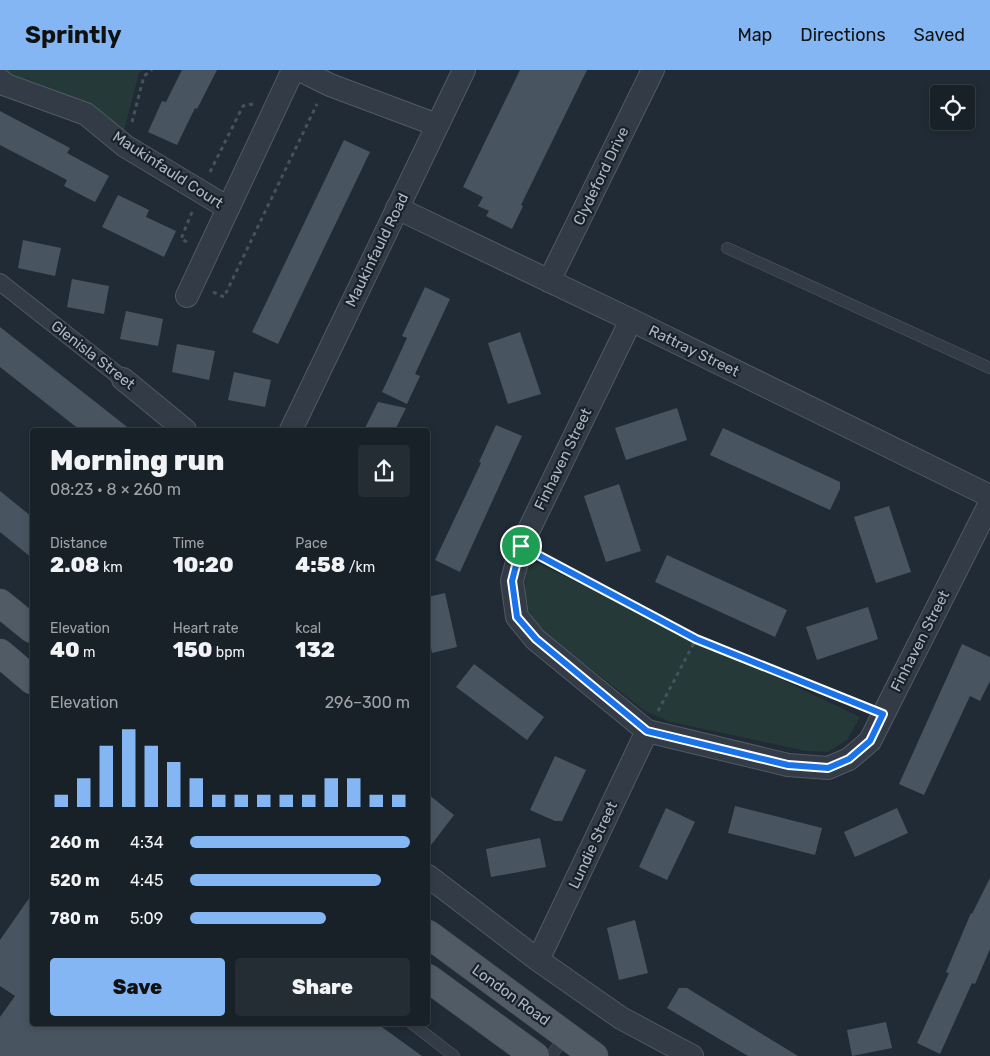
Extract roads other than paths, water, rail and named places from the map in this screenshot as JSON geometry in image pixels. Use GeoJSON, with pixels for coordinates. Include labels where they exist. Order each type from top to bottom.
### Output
{"type":"FeatureCollection","features":[{"type":"Feature","properties":{"kind":"main road"},"geometry":{"type":"LineString","coordinates":[[0,603],[30,627]]}},
{"type":"Feature","properties":{"kind":"main road"},"geometry":{"type":"LineString","coordinates":[[0,654],[30,678]]}},
{"type":"Feature","properties":{"kind":"main road","name":"London Road"},"geometry":{"type":"LineString","coordinates":[[430,936],[558,1046],[594,1056]]}},
{"type":"Feature","properties":{"kind":"main road"},"geometry":{"type":"LineString","coordinates":[[430,979],[535,1056]]}},
{"type":"Feature","properties":{"kind":"street","name":"Maukinfauld Court"},"geometry":{"type":"LineString","coordinates":[[190,290],[293,70]]}},
{"type":"Feature","properties":{"kind":"street"},"geometry":{"type":"LineString","coordinates":[[300,70],[330,86],[437,125]]}},
{"type":"Feature","properties":{"kind":"street","name":"Maukinfauld Road"},"geometry":{"type":"LineString","coordinates":[[292,428],[464,70]]}},
{"type":"Feature","properties":{"kind":"street","name":"Clydeford Drive"},"geometry":{"type":"LineString","coordinates":[[549,281],[653,70]]}},
{"type":"Feature","properties":{"kind":"street","name":"Maukinfauld Court"},"geometry":{"type":"LineString","coordinates":[[0,80],[6,85],[86,114],[125,146],[228,208]]}},
{"type":"Feature","properties":{"kind":"street","name":"Rattray Street"},"geometry":{"type":"LineString","coordinates":[[397,208],[990,496]]}},
{"type":"Feature","properties":{"kind":"street","name":"Glenisla Street"},"geometry":{"type":"LineString","coordinates":[[0,282],[183,428]]}},
{"type":"Feature","properties":{"kind":"street","name":"Finhaven Street"},"geometry":{"type":"LineString","coordinates":[[631,320],[521,546],[512,581],[517,617],[536,639],[647,731],[788,765],[828,768],[849,759],[870,741],[990,502]]}},
{"type":"Feature","properties":{"kind":"street","name":"Lundie Street"},"geometry":{"type":"LineString","coordinates":[[538,960],[647,731]]}},
{"type":"Feature","properties":{"kind":"street"},"geometry":{"type":"LineString","coordinates":[[430,878],[538,960],[621,1018],[692,1056]]}},
{"type":"Feature","properties":{"kind":"lane"},"geometry":{"type":"LineString","coordinates":[[727,248],[990,368]]}},
{"type":"Feature","properties":{"kind":"lane"},"geometry":{"type":"LineString","coordinates":[[415,1026],[454,1056]]}}]}
